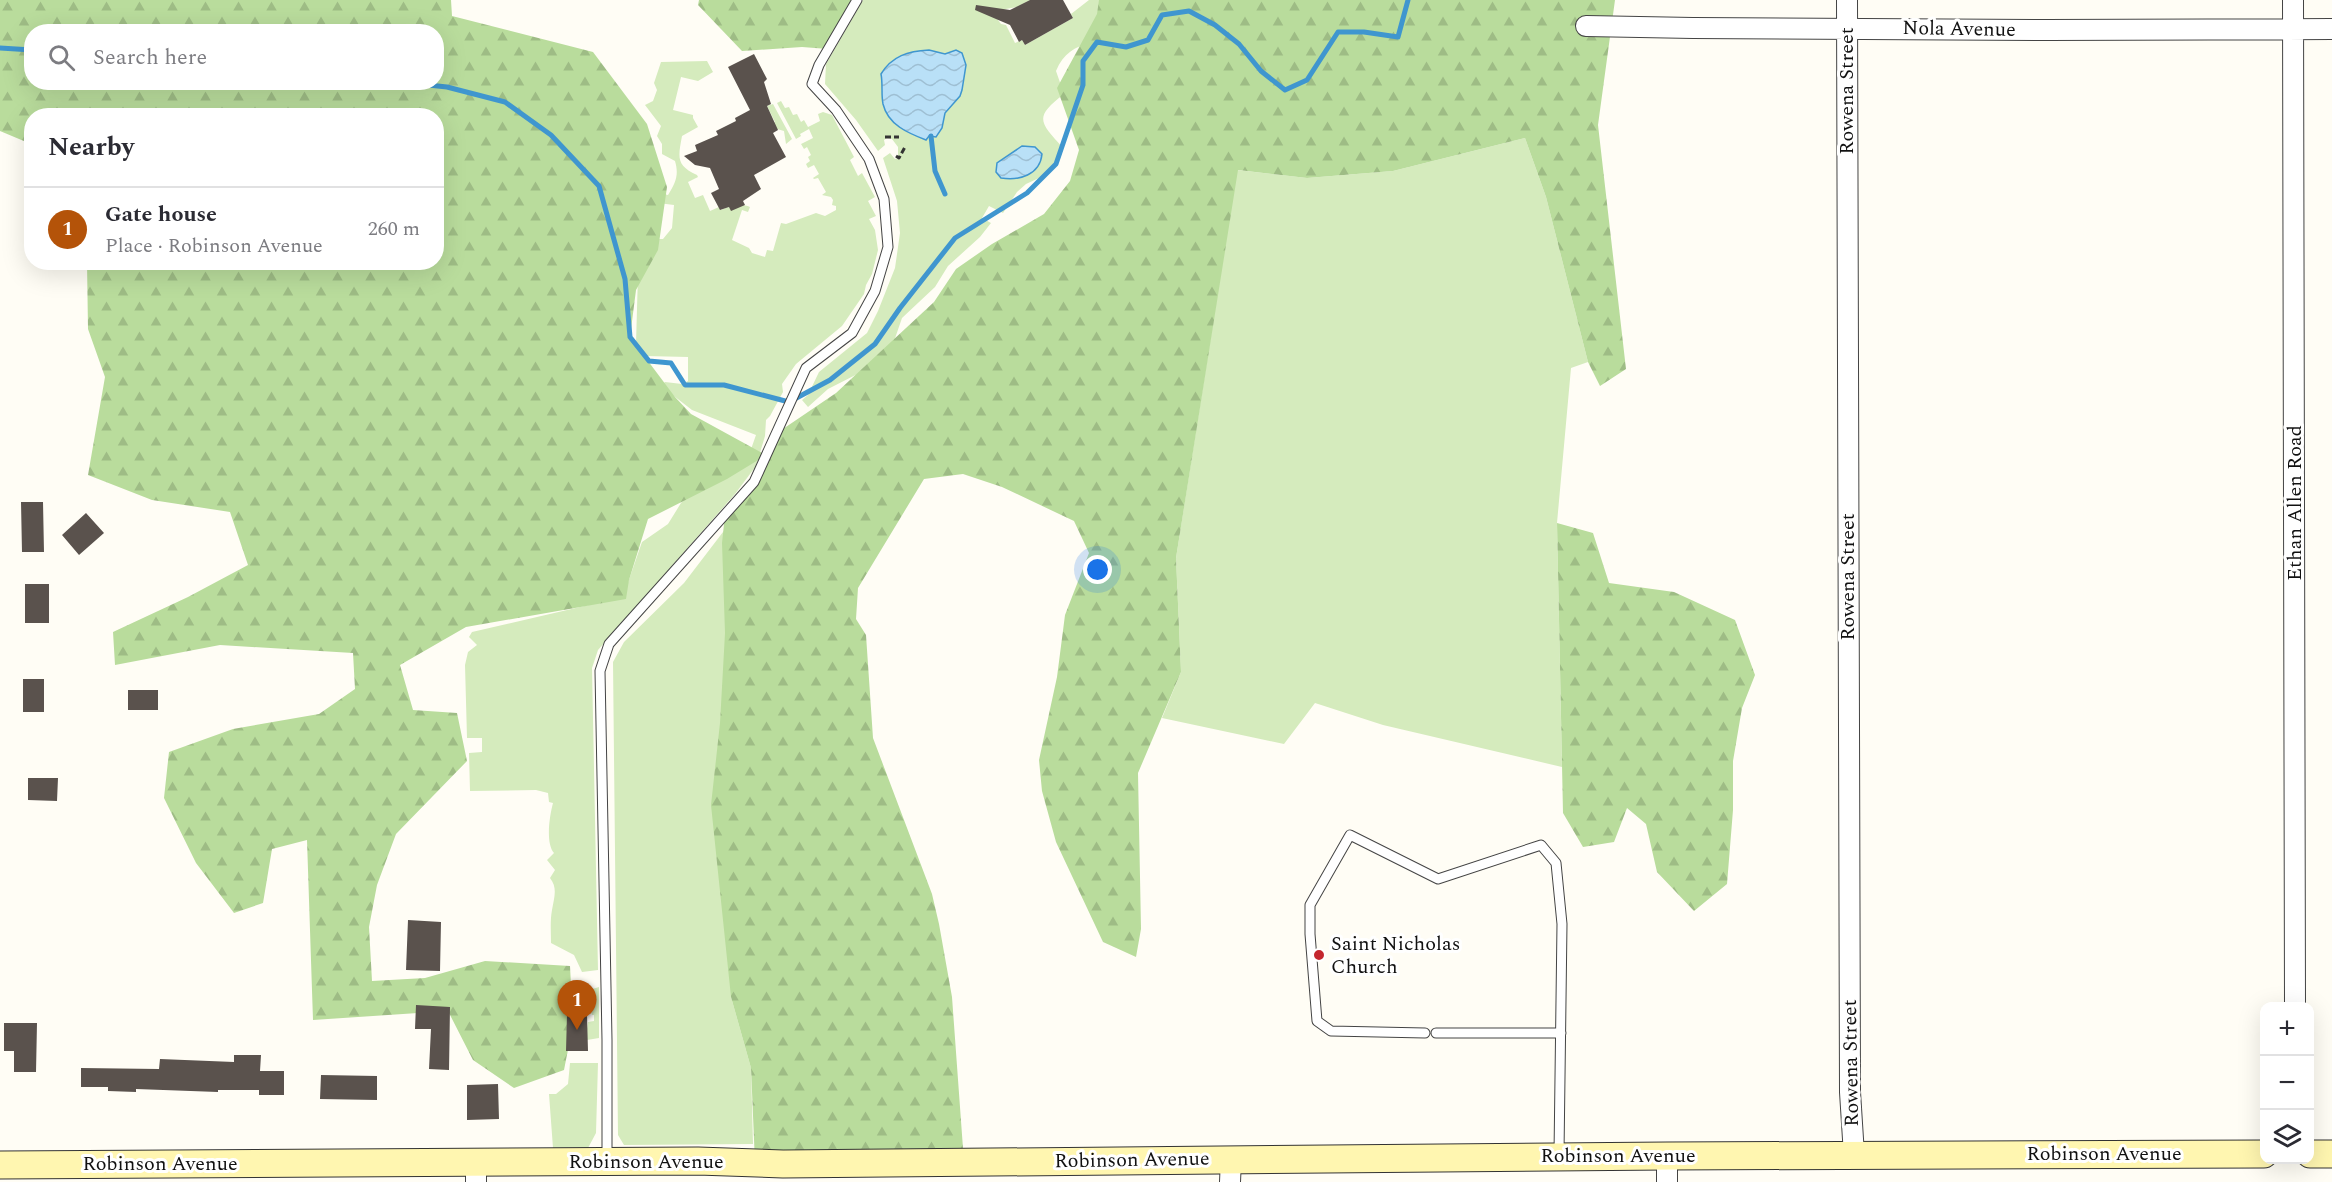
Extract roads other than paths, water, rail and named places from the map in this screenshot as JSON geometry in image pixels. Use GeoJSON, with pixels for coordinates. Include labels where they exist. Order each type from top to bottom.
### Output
{"type":"FeatureCollection","features":[{"type":"Feature","properties":{"kind":"main road","name":"Robinson Avenue"},"geometry":{"type":"LineString","coordinates":[[0,1165],[476,1172],[607,1162],[1230,1171],[1559,1157],[1667,1169],[1854,1155],[2260,1154]]}},
{"type":"Feature","properties":{"kind":"main road"},"geometry":{"type":"LineString","coordinates":[[2314,1154],[2332,1154]]}},
{"type":"Feature","properties":{"kind":"street","name":"Rowena Street"},"geometry":{"type":"LineString","coordinates":[[1847,0],[1850,1068],[1854,1155]]}},
{"type":"Feature","properties":{"kind":"street","name":"Ethan Allen Road"},"geometry":{"type":"LineString","coordinates":[[2293,0],[2295,1002]]}},
{"type":"Feature","properties":{"kind":"street","name":"Nola Avenue"},"geometry":{"type":"LineString","coordinates":[[1586,26],[2293,30],[2332,28]]}},
{"type":"Feature","properties":{"kind":"lane"},"geometry":{"type":"LineString","coordinates":[[607,1162],[600,671],[609,644],[754,482],[806,368],[852,333],[875,291],[888,247],[884,199],[868,159],[836,110],[812,84],[819,65],[856,0]]}},
{"type":"Feature","properties":{"kind":"lane"},"geometry":{"type":"LineString","coordinates":[[1425,1033],[1331,1031],[1317,1021],[1310,905],[1350,835],[1438,879],[1541,845],[1556,863],[1562,924],[1559,1157]]}},
{"type":"Feature","properties":{"kind":"lane"},"geometry":{"type":"LineString","coordinates":[[1436,1033],[1561,1033]]}},
{"type":"Feature","properties":{"kind":"water"},"geometry":{"type":"Polygon","coordinates":[[[929,50],[945,54],[956,50],[962,53],[966,65],[960,96],[945,113],[942,128],[936,137],[929,136],[926,140],[906,131],[889,118],[883,104],[881,74],[890,63],[901,56],[929,50]]]}},
{"type":"Feature","properties":{"kind":"water"},"geometry":{"type":"Polygon","coordinates":[[[1022,146],[1035,147],[1042,154],[1037,167],[1033,172],[1021,177],[1001,178],[996,172],[997,163],[1022,146]]]}},
{"type":"Feature","properties":{"kind":"waterway"},"geometry":{"type":"LineString","coordinates":[[444,87],[505,102],[551,135],[599,186],[625,279],[630,337],[649,361],[671,363],[685,385],[724,385],[789,402],[830,380],[875,344],[955,238],[1027,193],[1056,164],[1083,85],[1083,61],[1097,42],[1126,47],[1148,40],[1162,15],[1189,11],[1215,25],[1239,44],[1261,71],[1285,90],[1307,80],[1338,32],[1364,32],[1398,37],[1408,0]]}},
{"type":"Feature","properties":{"kind":"waterway"},"geometry":{"type":"LineString","coordinates":[[0,48],[24,50]]}},
{"type":"Feature","properties":{"kind":"waterway"},"geometry":{"type":"LineString","coordinates":[[931,136],[935,171],[945,194]]}},
{"type":"Feature","properties":{"kind":"place","name":"Saint Nicholas Church"},"geometry":{"type":"Point","coordinates":[1319,955]}},
{"type":"Feature","properties":{"kind":"place","name":"Gate house"},"geometry":{"type":"Point","coordinates":[577,1030]}}]}
